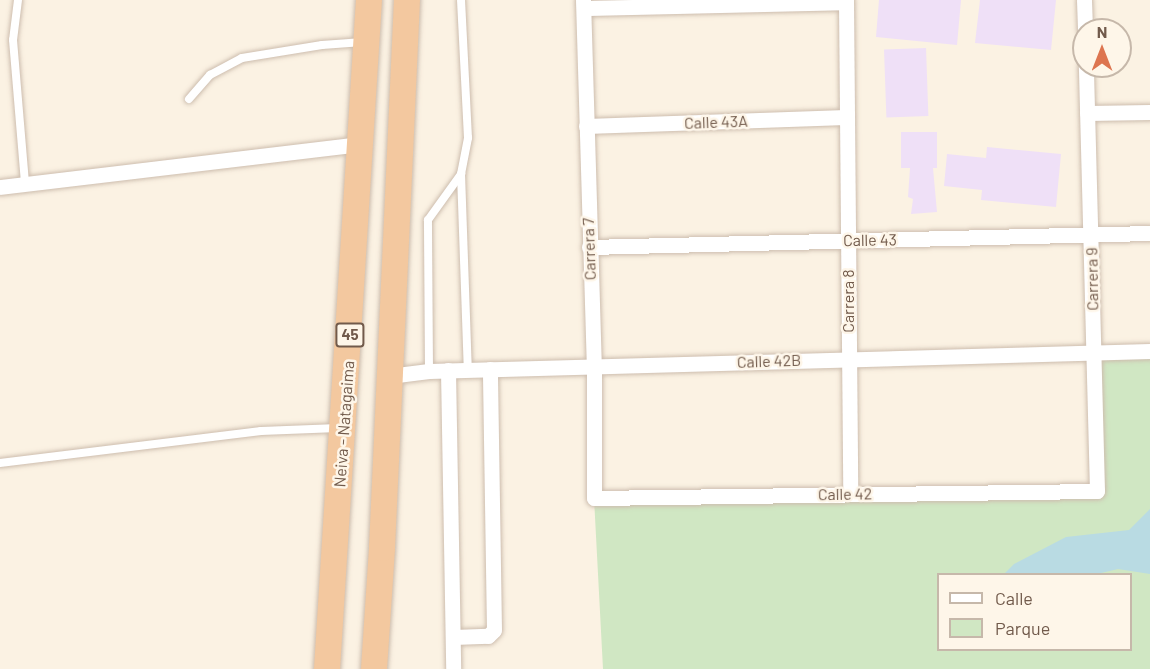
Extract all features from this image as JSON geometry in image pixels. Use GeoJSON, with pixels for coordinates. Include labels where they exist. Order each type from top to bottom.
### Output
{"type":"FeatureCollection","features":[{"type":"Feature","properties":{"kind":"highway","name":"Neiva - Natagaima"},"geometry":{"type":"LineString","coordinates":[[327,669],[362,144],[369,0]]}},
{"type":"Feature","properties":{"kind":"highway"},"geometry":{"type":"LineString","coordinates":[[374,669],[407,0]]}},
{"type":"Feature","properties":{"kind":"street"},"geometry":{"type":"LineString","coordinates":[[1084,0],[1085,18]]}},
{"type":"Feature","properties":{"kind":"street"},"geometry":{"type":"LineString","coordinates":[[584,4],[846,1]]}},
{"type":"Feature","properties":{"kind":"street","name":"Carrera 8"},"geometry":{"type":"LineString","coordinates":[[846,1],[850,494]]}},
{"type":"Feature","properties":{"kind":"street","name":"Carrera 7"},"geometry":{"type":"LineString","coordinates":[[584,4],[594,366],[594,498]]}},
{"type":"Feature","properties":{"kind":"street","name":"Carrera 9"},"geometry":{"type":"LineString","coordinates":[[1086,78],[1097,491]]}},
{"type":"Feature","properties":{"kind":"street"},"geometry":{"type":"LineString","coordinates":[[1087,113],[1150,112]]}},
{"type":"Feature","properties":{"kind":"street","name":"Calle 43A"},"geometry":{"type":"LineString","coordinates":[[586,126],[846,117]]}},
{"type":"Feature","properties":{"kind":"street"},"geometry":{"type":"LineString","coordinates":[[0,188],[362,144]]}},
{"type":"Feature","properties":{"kind":"street","name":"Calle 43"},"geometry":{"type":"LineString","coordinates":[[589,247],[1150,232]]}},
{"type":"Feature","properties":{"kind":"street","name":"Calle 42B"},"geometry":{"type":"LineString","coordinates":[[389,376],[448,370],[1150,351]]}},
{"type":"Feature","properties":{"kind":"street"},"geometry":{"type":"LineString","coordinates":[[453,637],[488,636],[494,630],[490,369]]}},
{"type":"Feature","properties":{"kind":"street"},"geometry":{"type":"LineString","coordinates":[[448,370],[453,669]]}},
{"type":"Feature","properties":{"kind":"street","name":"Calle 42"},"geometry":{"type":"LineString","coordinates":[[594,498],[1097,491]]}},
{"type":"Feature","properties":{"kind":"lane"},"geometry":{"type":"LineString","coordinates":[[18,0],[13,40],[25,186]]}},
{"type":"Feature","properties":{"kind":"lane"},"geometry":{"type":"LineString","coordinates":[[461,0],[468,138],[461,174],[468,370]]}},
{"type":"Feature","properties":{"kind":"lane"},"geometry":{"type":"LineString","coordinates":[[189,99],[210,75],[242,58],[322,45],[367,42]]}},
{"type":"Feature","properties":{"kind":"lane"},"geometry":{"type":"LineString","coordinates":[[429,371],[429,220],[461,174]]}},
{"type":"Feature","properties":{"kind":"lane"},"geometry":{"type":"LineString","coordinates":[[0,463],[261,431],[343,428]]}},
{"type":"Feature","properties":{"kind":"shaded area"},"geometry":{"type":"Polygon","coordinates":[[[879,0],[961,0],[957,45],[876,37],[879,0]]]}},
{"type":"Feature","properties":{"kind":"shaded area"},"geometry":{"type":"Polygon","coordinates":[[[980,0],[1056,0],[1051,50],[975,43],[980,0]]]}},
{"type":"Feature","properties":{"kind":"shaded area"},"geometry":{"type":"Polygon","coordinates":[[[926,48],[928,116],[886,117],[884,49],[926,48]]]}},
{"type":"Feature","properties":{"kind":"shaded area"},"geometry":{"type":"Polygon","coordinates":[[[901,132],[937,132],[937,168],[933,168],[937,212],[911,214],[913,199],[908,197],[910,168],[901,168],[901,132]]]}},
{"type":"Feature","properties":{"kind":"shaded area"},"geometry":{"type":"Polygon","coordinates":[[[987,147],[1061,154],[1056,207],[981,200],[982,190],[944,186],[947,154],[986,158],[987,147]]]}},
{"type":"Feature","properties":{"kind":"green space"},"geometry":{"type":"Polygon","coordinates":[[[1150,351],[1150,669],[603,669],[594,498],[1097,491],[1093,353],[1150,351]]]}},
{"type":"Feature","properties":{"kind":"water"},"geometry":{"type":"Polygon","coordinates":[[[1150,509],[1150,574],[1118,569],[1101,573],[1005,573],[1014,564],[1066,537],[1129,530],[1150,509]]]}}]}
